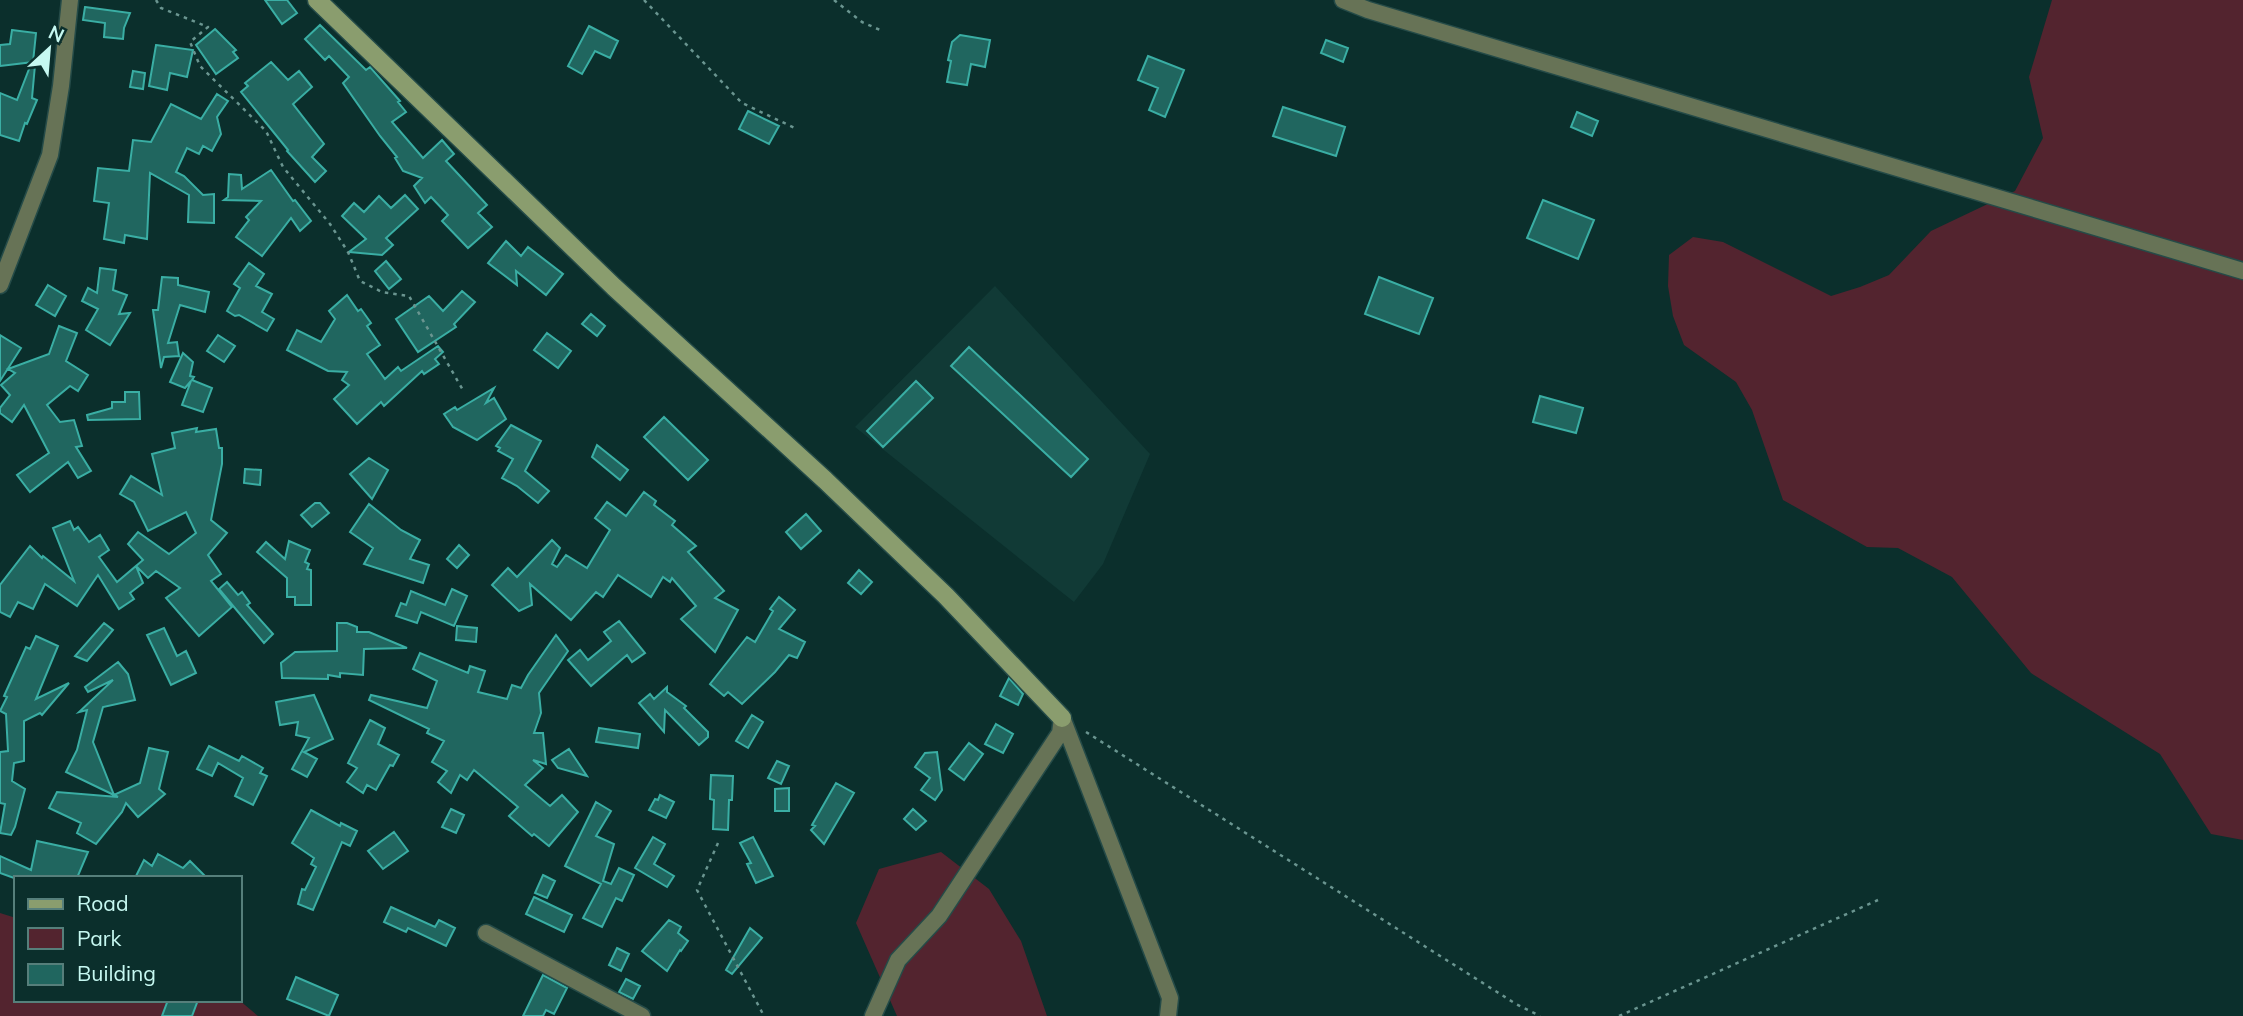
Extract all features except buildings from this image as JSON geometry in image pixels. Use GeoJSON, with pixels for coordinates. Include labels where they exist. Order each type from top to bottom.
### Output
{"type":"FeatureCollection","features":[{"type":"Feature","properties":{"kind":"street"},"geometry":{"type":"LineString","coordinates":[[0,285],[50,155],[70,0]]}},
{"type":"Feature","properties":{"kind":"street"},"geometry":{"type":"LineString","coordinates":[[317,0],[614,287],[815,471],[946,596],[1062,718],[1170,998],[1168,1016]]}},
{"type":"Feature","properties":{"kind":"street"},"geometry":{"type":"LineString","coordinates":[[1343,0],[1382,14],[2243,271]]}},
{"type":"Feature","properties":{"kind":"street"},"geometry":{"type":"LineString","coordinates":[[873,1016],[898,960],[939,916],[1060,733],[1062,718]]}},
{"type":"Feature","properties":{"kind":"street"},"geometry":{"type":"LineString","coordinates":[[486,933],[642,1016]]}},
{"type":"Feature","properties":{"kind":"path"},"geometry":{"type":"LineString","coordinates":[[156,0],[161,8],[208,27],[190,42],[200,66],[266,131],[283,167],[331,224],[348,252],[360,281],[382,292],[409,296],[464,392]]}},
{"type":"Feature","properties":{"kind":"path"},"geometry":{"type":"LineString","coordinates":[[644,0],[742,103],[797,129]]}},
{"type":"Feature","properties":{"kind":"path"},"geometry":{"type":"LineString","coordinates":[[834,0],[862,22],[880,30]]}},
{"type":"Feature","properties":{"kind":"path"},"geometry":{"type":"LineString","coordinates":[[1062,718],[1516,1004],[1540,1016]]}},
{"type":"Feature","properties":{"kind":"path"},"geometry":{"type":"LineString","coordinates":[[718,843],[697,890],[765,1016]]}},
{"type":"Feature","properties":{"kind":"path"},"geometry":{"type":"LineString","coordinates":[[1619,1016],[1878,900]]}},
{"type":"Feature","properties":{"kind":"shaded area"},"geometry":{"type":"Polygon","coordinates":[[[995,286],[1150,454],[1103,564],[1074,602],[855,427],[995,286]]]}},
{"type":"Feature","properties":{"kind":"green space"},"geometry":{"type":"Polygon","coordinates":[[[2052,0],[2243,0],[2243,840],[2211,834],[2160,754],[2031,673],[1952,577],[1898,548],[1867,547],[1783,500],[1752,410],[1736,382],[1684,345],[1673,316],[1668,286],[1669,255],[1693,237],[1723,242],[1831,296],[1889,275],[1931,231],[2015,191],[2043,138],[2029,77],[2052,0]]]}},
{"type":"Feature","properties":{"kind":"green space"},"geometry":{"type":"Polygon","coordinates":[[[941,852],[989,889],[1021,941],[1047,1016],[897,1016],[856,923],[879,869],[941,852]]]}},
{"type":"Feature","properties":{"kind":"green space"},"geometry":{"type":"Polygon","coordinates":[[[0,913],[14,917],[14,1002],[241,1002],[258,1016],[0,1016],[0,913]]]}}]}
